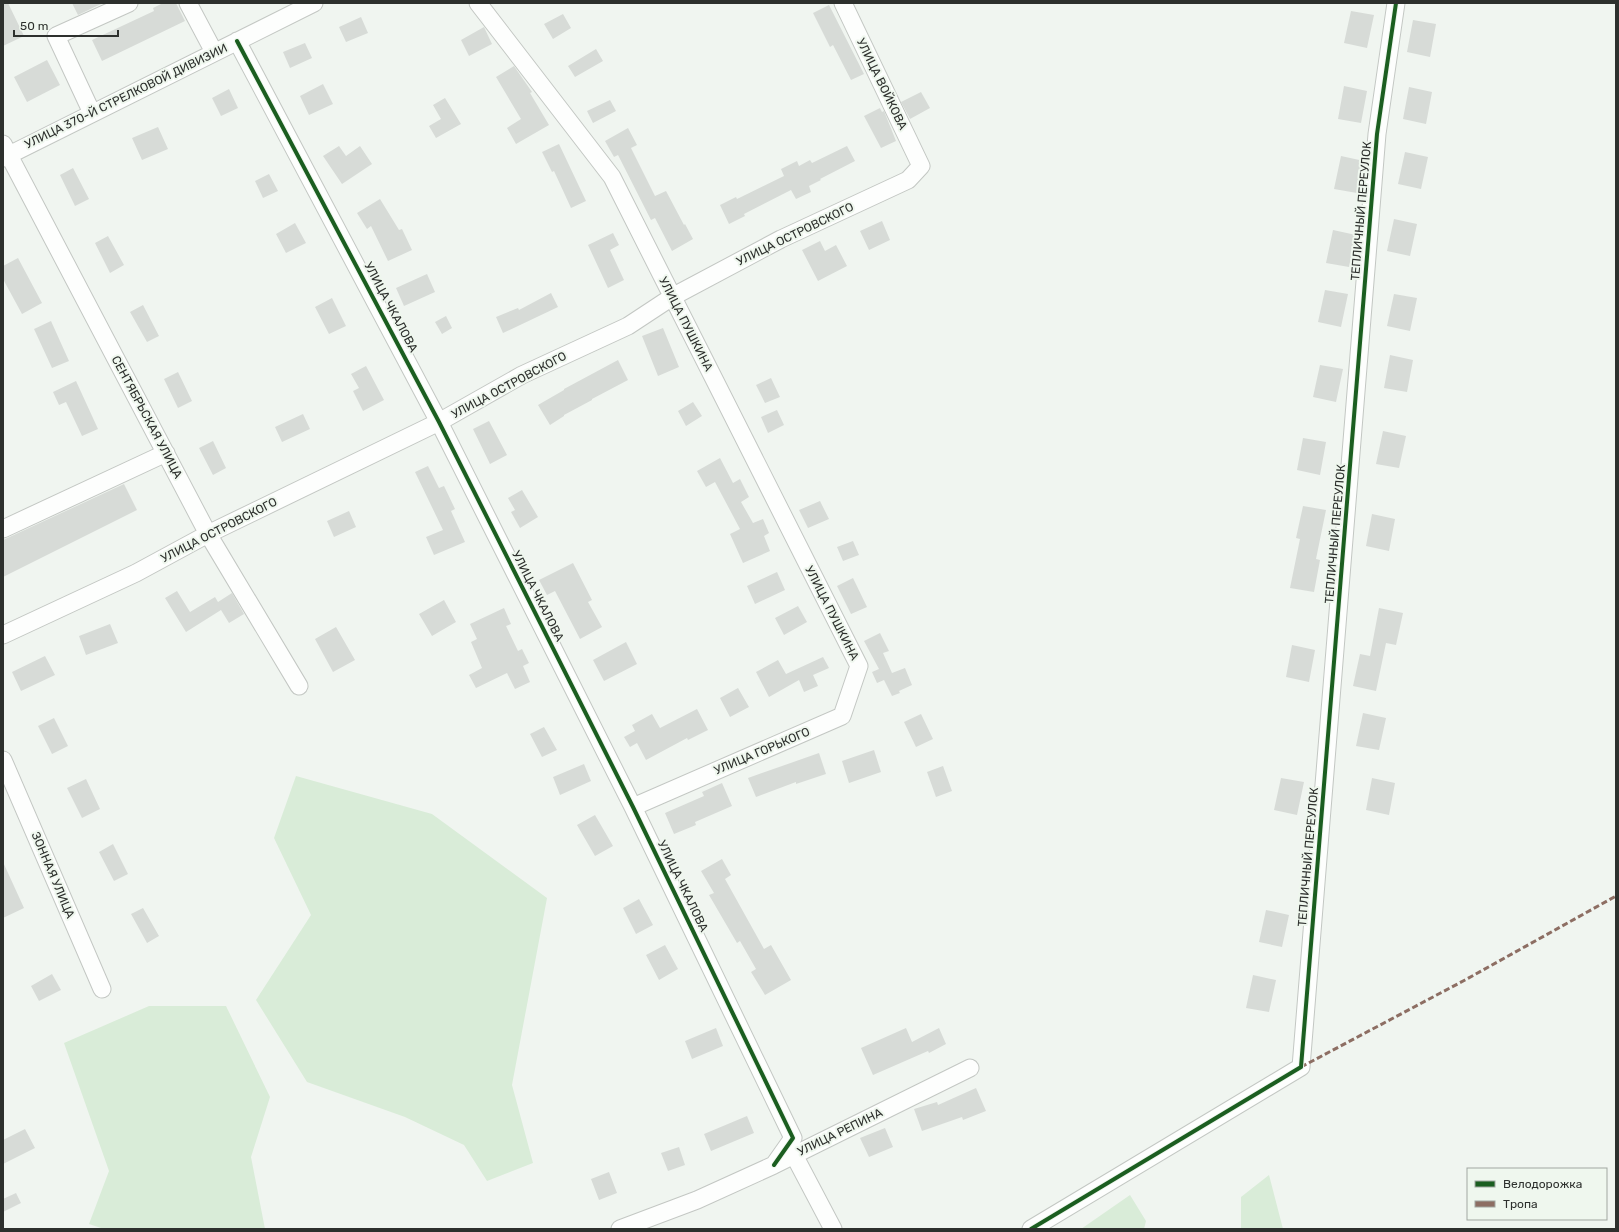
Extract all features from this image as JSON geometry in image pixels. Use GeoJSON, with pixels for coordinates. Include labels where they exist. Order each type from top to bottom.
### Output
{"type":"FeatureCollection","features":[{"type":"Feature","properties":{"kind":"street"},"geometry":{"type":"LineString","coordinates":[[92,114],[56,36],[129,3]]}},
{"type":"Feature","properties":{"kind":"street"},"geometry":{"type":"LineString","coordinates":[[188,3],[214,52]]}},
{"type":"Feature","properties":{"kind":"street","name":"УЛИЦА 370-Й СТРЕЛКОВОЙ ДИВИЗИИ"},"geometry":{"type":"LineString","coordinates":[[5,152],[92,114],[314,3]]}},
{"type":"Feature","properties":{"kind":"street","name":"УЛИЦА ПУШКИНА"},"geometry":{"type":"LineString","coordinates":[[478,3],[612,177],[859,666]]}},
{"type":"Feature","properties":{"kind":"street","name":"УЛИЦА ВОЙКОВА"},"geometry":{"type":"LineString","coordinates":[[843,3],[920,166]]}},
{"type":"Feature","properties":{"kind":"street","name":"ТЕПЛИЧНЫЙ ПЕРЕУЛОК"},"geometry":{"type":"LineString","coordinates":[[1031,1229],[1301,1067],[1377,134],[1396,3]]}},
{"type":"Feature","properties":{"kind":"street","name":"УЛИЦА ЧКАЛОВА"},"geometry":{"type":"LineString","coordinates":[[237,41],[439,422],[633,807],[793,1138],[774,1165]]}},
{"type":"Feature","properties":{"kind":"street","name":"СЕНТЯБРЬСКАЯ УЛИЦА"},"geometry":{"type":"LineString","coordinates":[[5,152],[208,534],[299,686]]}},
{"type":"Feature","properties":{"kind":"street","name":"УЛИЦА ОСТРОВСКОГО"},"geometry":{"type":"LineString","coordinates":[[3,635],[136,573],[208,534],[439,422],[522,375],[628,326],[672,297],[781,239],[908,180],[920,166]]}},
{"type":"Feature","properties":{"kind":"street"},"geometry":{"type":"LineString","coordinates":[[3,529],[166,453]]}},
{"type":"Feature","properties":{"kind":"street","name":"УЛИЦА ГОРЬКОГО"},"geometry":{"type":"LineString","coordinates":[[633,807],[842,716],[859,666]]}},
{"type":"Feature","properties":{"kind":"street","name":"ЗОННАЯ УЛИЦА"},"geometry":{"type":"LineString","coordinates":[[3,760],[102,989]]}},
{"type":"Feature","properties":{"kind":"street","name":"УЛИЦА РЕПИНА"},"geometry":{"type":"LineString","coordinates":[[620,1229],[697,1200],[774,1165],[970,1068]]}},
{"type":"Feature","properties":{"kind":"street"},"geometry":{"type":"LineString","coordinates":[[794,1155],[833,1229]]}},
{"type":"Feature","properties":{"kind":"green space"},"geometry":{"type":"Polygon","coordinates":[[[296,776],[432,814],[547,898],[512,1085],[533,1163],[487,1181],[464,1145],[405,1117],[307,1082],[256,1000],[311,915],[274,838],[296,776]]]}},
{"type":"Feature","properties":{"kind":"green space"},"geometry":{"type":"Polygon","coordinates":[[[149,1006],[226,1006],[270,1097],[251,1157],[265,1229],[104,1229],[89,1224],[109,1171],[64,1043],[149,1006]]]}},
{"type":"Feature","properties":{"kind":"green space"},"geometry":{"type":"Polygon","coordinates":[[[1269,1175],[1283,1229],[1241,1229],[1241,1197],[1269,1175]]]}},
{"type":"Feature","properties":{"kind":"green space"},"geometry":{"type":"Polygon","coordinates":[[[1130,1195],[1146,1221],[1144,1229],[1081,1229],[1130,1195]]]}},
{"type":"Feature","properties":{"kind":"building"},"geometry":{"type":"Polygon","coordinates":[[[3,3],[8,3],[24,36],[3,46],[3,3]]]}},
{"type":"Feature","properties":{"kind":"building"},"geometry":{"type":"Polygon","coordinates":[[[72,3],[103,3],[78,15],[72,3]]]}},
{"type":"Feature","properties":{"kind":"building"},"geometry":{"type":"Polygon","coordinates":[[[163,3],[176,3],[185,21],[102,61],[92,40],[154,11],[153,8],[163,3]]]}},
{"type":"Feature","properties":{"kind":"building"},"geometry":{"type":"Polygon","coordinates":[[[829,5],[864,74],[851,80],[833,45],[830,47],[813,13],[829,5]]]}},
{"type":"Feature","properties":{"kind":"building"},"geometry":{"type":"Polygon","coordinates":[[[1351,11],[1374,15],[1367,48],[1344,43],[1351,11]]]}},
{"type":"Feature","properties":{"kind":"building"},"geometry":{"type":"Polygon","coordinates":[[[563,14],[571,28],[553,39],[544,24],[563,14]]]}},
{"type":"Feature","properties":{"kind":"building"},"geometry":{"type":"Polygon","coordinates":[[[361,17],[368,33],[346,42],[339,27],[361,17]]]}},
{"type":"Feature","properties":{"kind":"building"},"geometry":{"type":"Polygon","coordinates":[[[1413,20],[1436,24],[1430,57],[1407,52],[1413,20]]]}},
{"type":"Feature","properties":{"kind":"building"},"geometry":{"type":"Polygon","coordinates":[[[484,27],[492,44],[469,56],[461,40],[484,27]]]}},
{"type":"Feature","properties":{"kind":"building"},"geometry":{"type":"Polygon","coordinates":[[[305,43],[312,58],[290,68],[283,52],[305,43]]]}},
{"type":"Feature","properties":{"kind":"building"},"geometry":{"type":"Polygon","coordinates":[[[596,49],[603,61],[575,77],[568,66],[596,49]]]}},
{"type":"Feature","properties":{"kind":"building"},"geometry":{"type":"Polygon","coordinates":[[[47,60],[60,85],[27,102],[14,77],[47,60]]]}},
{"type":"Feature","properties":{"kind":"building"},"geometry":{"type":"Polygon","coordinates":[[[514,66],[532,92],[530,93],[549,125],[516,144],[507,128],[521,119],[496,77],[514,66]]]}},
{"type":"Feature","properties":{"kind":"building"},"geometry":{"type":"Polygon","coordinates":[[[323,84],[333,104],[309,115],[300,96],[323,84]]]}},
{"type":"Feature","properties":{"kind":"building"},"geometry":{"type":"Polygon","coordinates":[[[1344,86],[1367,91],[1361,123],[1338,119],[1344,86]]]}},
{"type":"Feature","properties":{"kind":"building"},"geometry":{"type":"Polygon","coordinates":[[[1409,87],[1432,92],[1426,124],[1403,119],[1409,87]]]}},
{"type":"Feature","properties":{"kind":"building"},"geometry":{"type":"Polygon","coordinates":[[[229,89],[238,108],[221,116],[212,98],[229,89]]]}},
{"type":"Feature","properties":{"kind":"building"},"geometry":{"type":"Polygon","coordinates":[[[921,92],[930,108],[910,119],[901,102],[921,92]]]}},
{"type":"Feature","properties":{"kind":"building"},"geometry":{"type":"Polygon","coordinates":[[[445,98],[461,124],[436,138],[429,126],[441,119],[433,105],[445,98]]]}},
{"type":"Feature","properties":{"kind":"building"},"geometry":{"type":"Polygon","coordinates":[[[610,100],[616,111],[593,123],[587,111],[610,100]]]}},
{"type":"Feature","properties":{"kind":"building"},"geometry":{"type":"Polygon","coordinates":[[[880,108],[882,112],[884,111],[896,141],[881,148],[864,116],[880,108]]]}},
{"type":"Feature","properties":{"kind":"building"},"geometry":{"type":"Polygon","coordinates":[[[158,127],[168,149],[142,160],[132,138],[158,127]]]}},
{"type":"Feature","properties":{"kind":"building"},"geometry":{"type":"Polygon","coordinates":[[[628,128],[637,145],[631,148],[655,196],[666,191],[693,239],[672,251],[655,218],[651,220],[618,155],[614,157],[605,141],[628,128]]]}},
{"type":"Feature","properties":{"kind":"building"},"geometry":{"type":"Polygon","coordinates":[[[559,144],[586,201],[571,208],[554,171],[552,172],[542,152],[559,144]]]}},
{"type":"Feature","properties":{"kind":"building"},"geometry":{"type":"Polygon","coordinates":[[[339,146],[346,156],[360,146],[372,164],[342,184],[323,156],[339,146]]]}},
{"type":"Feature","properties":{"kind":"building"},"geometry":{"type":"Polygon","coordinates":[[[847,146],[855,161],[809,186],[811,192],[796,199],[791,190],[744,214],[745,216],[729,224],[720,205],[736,197],[737,199],[784,176],[781,169],[797,161],[799,166],[810,160],[812,163],[847,146]]]}},
{"type":"Feature","properties":{"kind":"building"},"geometry":{"type":"Polygon","coordinates":[[[1405,152],[1428,157],[1421,189],[1398,184],[1405,152]]]}},
{"type":"Feature","properties":{"kind":"building"},"geometry":{"type":"Polygon","coordinates":[[[1341,156],[1364,161],[1357,193],[1334,189],[1341,156]]]}},
{"type":"Feature","properties":{"kind":"building"},"geometry":{"type":"Polygon","coordinates":[[[73,168],[89,199],[75,206],[60,175],[73,168]]]}},
{"type":"Feature","properties":{"kind":"building"},"geometry":{"type":"Polygon","coordinates":[[[269,174],[278,191],[263,198],[255,181],[269,174]]]}},
{"type":"Feature","properties":{"kind":"building"},"geometry":{"type":"Polygon","coordinates":[[[380,199],[399,230],[402,229],[412,250],[388,261],[371,226],[367,229],[357,213],[380,199]]]}},
{"type":"Feature","properties":{"kind":"building"},"geometry":{"type":"Polygon","coordinates":[[[1394,219],[1417,224],[1410,256],[1387,251],[1394,219]]]}},
{"type":"Feature","properties":{"kind":"building"},"geometry":{"type":"Polygon","coordinates":[[[882,221],[890,240],[869,250],[860,231],[882,221]]]}},
{"type":"Feature","properties":{"kind":"building"},"geometry":{"type":"Polygon","coordinates":[[[295,223],[306,243],[286,253],[276,234],[295,223]]]}},
{"type":"Feature","properties":{"kind":"building"},"geometry":{"type":"Polygon","coordinates":[[[1333,230],[1356,235],[1349,267],[1326,263],[1333,230]]]}},
{"type":"Feature","properties":{"kind":"building"},"geometry":{"type":"Polygon","coordinates":[[[613,233],[619,245],[610,250],[624,280],[608,288],[588,245],[613,233]]]}},
{"type":"Feature","properties":{"kind":"building"},"geometry":{"type":"Polygon","coordinates":[[[108,236],[124,265],[110,273],[95,243],[108,236]]]}},
{"type":"Feature","properties":{"kind":"building"},"geometry":{"type":"Polygon","coordinates":[[[820,241],[825,251],[836,245],[847,266],[818,281],[802,250],[820,241]]]}},
{"type":"Feature","properties":{"kind":"building"},"geometry":{"type":"Polygon","coordinates":[[[18,258],[42,303],[22,314],[3,279],[3,266],[18,258]]]}},
{"type":"Feature","properties":{"kind":"building"},"geometry":{"type":"Polygon","coordinates":[[[427,274],[435,292],[404,306],[396,288],[427,274]]]}},
{"type":"Feature","properties":{"kind":"building"},"geometry":{"type":"Polygon","coordinates":[[[1325,290],[1348,294],[1341,327],[1318,322],[1325,290]]]}},
{"type":"Feature","properties":{"kind":"building"},"geometry":{"type":"Polygon","coordinates":[[[551,293],[558,307],[503,333],[496,317],[518,308],[519,310],[551,293]]]}},
{"type":"Feature","properties":{"kind":"building"},"geometry":{"type":"Polygon","coordinates":[[[1394,294],[1417,298],[1410,331],[1387,326],[1394,294]]]}},
{"type":"Feature","properties":{"kind":"building"},"geometry":{"type":"Polygon","coordinates":[[[332,298],[346,326],[329,334],[315,307],[332,298]]]}},
{"type":"Feature","properties":{"kind":"building"},"geometry":{"type":"Polygon","coordinates":[[[143,305],[159,336],[147,342],[130,312],[143,305]]]}},
{"type":"Feature","properties":{"kind":"building"},"geometry":{"type":"Polygon","coordinates":[[[446,316],[452,328],[442,334],[435,322],[446,316]]]}},
{"type":"Feature","properties":{"kind":"building"},"geometry":{"type":"Polygon","coordinates":[[[51,321],[69,361],[52,368],[34,329],[51,321]]]}},
{"type":"Feature","properties":{"kind":"building"},"geometry":{"type":"Polygon","coordinates":[[[663,328],[679,367],[658,376],[642,336],[663,328]]]}},
{"type":"Feature","properties":{"kind":"building"},"geometry":{"type":"Polygon","coordinates":[[[1390,355],[1413,360],[1407,392],[1384,388],[1390,355]]]}},
{"type":"Feature","properties":{"kind":"building"},"geometry":{"type":"Polygon","coordinates":[[[618,360],[628,380],[564,415],[550,425],[538,405],[618,360]]]}},
{"type":"Feature","properties":{"kind":"building"},"geometry":{"type":"Polygon","coordinates":[[[1320,365],[1343,369],[1336,402],[1313,397],[1320,365]]]}},
{"type":"Feature","properties":{"kind":"building"},"geometry":{"type":"Polygon","coordinates":[[[366,366],[384,400],[363,411],[353,391],[359,388],[351,374],[366,366]]]}},
{"type":"Feature","properties":{"kind":"building"},"geometry":{"type":"Polygon","coordinates":[[[178,372],[192,401],[178,408],[164,379],[178,372]]]}},
{"type":"Feature","properties":{"kind":"building"},"geometry":{"type":"Polygon","coordinates":[[[771,378],[780,397],[765,403],[756,385],[771,378]]]}},
{"type":"Feature","properties":{"kind":"building"},"geometry":{"type":"Polygon","coordinates":[[[76,381],[98,429],[82,436],[66,402],[59,405],[53,392],[76,381]]]}},
{"type":"Feature","properties":{"kind":"building"},"geometry":{"type":"Polygon","coordinates":[[[693,402],[702,416],[686,426],[678,411],[693,402]]]}},
{"type":"Feature","properties":{"kind":"building"},"geometry":{"type":"Polygon","coordinates":[[[777,410],[784,425],[768,433],[761,417],[777,410]]]}},
{"type":"Feature","properties":{"kind":"building"},"geometry":{"type":"Polygon","coordinates":[[[303,414],[310,429],[282,442],[275,427],[303,414]]]}},
{"type":"Feature","properties":{"kind":"building"},"geometry":{"type":"Polygon","coordinates":[[[489,421],[507,455],[490,464],[473,429],[489,421]]]}},
{"type":"Feature","properties":{"kind":"building"},"geometry":{"type":"Polygon","coordinates":[[[1383,431],[1406,436],[1399,468],[1376,464],[1383,431]]]}},
{"type":"Feature","properties":{"kind":"building"},"geometry":{"type":"Polygon","coordinates":[[[1303,438],[1326,442],[1320,475],[1297,470],[1303,438]]]}},
{"type":"Feature","properties":{"kind":"building"},"geometry":{"type":"Polygon","coordinates":[[[213,441],[226,468],[213,475],[199,448],[213,441]]]}},
{"type":"Feature","properties":{"kind":"building"},"geometry":{"type":"Polygon","coordinates":[[[720,458],[733,483],[740,479],[749,497],[741,502],[753,523],[763,519],[769,533],[764,536],[770,551],[743,563],[730,534],[740,529],[715,482],[706,487],[697,471],[720,458]]]}},
{"type":"Feature","properties":{"kind":"building"},"geometry":{"type":"Polygon","coordinates":[[[428,466],[439,488],[444,486],[455,509],[451,511],[465,542],[434,555],[426,537],[443,530],[415,472],[428,466]]]}},
{"type":"Feature","properties":{"kind":"building"},"geometry":{"type":"Polygon","coordinates":[[[124,484],[137,510],[3,577],[3,540],[124,484]]]}},
{"type":"Feature","properties":{"kind":"building"},"geometry":{"type":"Polygon","coordinates":[[[522,490],[538,517],[520,528],[511,512],[515,510],[508,498],[522,490]]]}},
{"type":"Feature","properties":{"kind":"building"},"geometry":{"type":"Polygon","coordinates":[[[820,501],[829,519],[808,528],[799,510],[820,501]]]}},
{"type":"Feature","properties":{"kind":"building"},"geometry":{"type":"Polygon","coordinates":[[[1303,506],[1326,510],[1316,559],[1320,560],[1314,592],[1290,588],[1300,539],[1296,538],[1303,506]]]}},
{"type":"Feature","properties":{"kind":"building"},"geometry":{"type":"Polygon","coordinates":[[[349,511],[356,527],[334,537],[327,521],[349,511]]]}},
{"type":"Feature","properties":{"kind":"building"},"geometry":{"type":"Polygon","coordinates":[[[1372,514],[1395,519],[1389,551],[1366,546],[1372,514]]]}},
{"type":"Feature","properties":{"kind":"building"},"geometry":{"type":"Polygon","coordinates":[[[853,541],[859,555],[843,561],[837,547],[853,541]]]}},
{"type":"Feature","properties":{"kind":"building"},"geometry":{"type":"Polygon","coordinates":[[[573,563],[592,600],[588,602],[602,627],[580,639],[555,591],[547,595],[539,580],[573,563]]]}},
{"type":"Feature","properties":{"kind":"building"},"geometry":{"type":"Polygon","coordinates":[[[777,572],[785,590],[755,604],[747,586],[777,572]]]}},
{"type":"Feature","properties":{"kind":"building"},"geometry":{"type":"Polygon","coordinates":[[[853,578],[867,607],[851,614],[837,586],[853,578]]]}},
{"type":"Feature","properties":{"kind":"building"},"geometry":{"type":"Polygon","coordinates":[[[177,591],[190,612],[215,597],[218,602],[232,593],[244,614],[229,623],[221,610],[186,632],[165,598],[177,591]]]}},
{"type":"Feature","properties":{"kind":"building"},"geometry":{"type":"Polygon","coordinates":[[[444,600],[456,622],[432,636],[419,614],[444,600]]]}},
{"type":"Feature","properties":{"kind":"building"},"geometry":{"type":"Polygon","coordinates":[[[798,606],[807,622],[784,635],[775,618],[798,606]]]}},
{"type":"Feature","properties":{"kind":"building"},"geometry":{"type":"Polygon","coordinates":[[[504,608],[511,624],[506,626],[518,651],[522,649],[529,663],[523,666],[530,682],[515,689],[507,673],[476,688],[469,675],[482,668],[471,642],[477,639],[470,624],[504,608]]]}},
{"type":"Feature","properties":{"kind":"building"},"geometry":{"type":"Polygon","coordinates":[[[1379,608],[1403,613],[1396,645],[1386,643],[1376,691],[1353,686],[1360,654],[1370,656],[1379,608]]]}},
{"type":"Feature","properties":{"kind":"building"},"geometry":{"type":"Polygon","coordinates":[[[110,624],[118,643],[86,655],[79,636],[110,624]]]}},
{"type":"Feature","properties":{"kind":"building"},"geometry":{"type":"Polygon","coordinates":[[[336,627],[355,660],[333,672],[315,639],[336,627]]]}},
{"type":"Feature","properties":{"kind":"building"},"geometry":{"type":"Polygon","coordinates":[[[880,633],[889,651],[883,653],[892,673],[905,668],[912,685],[899,691],[900,693],[892,696],[884,680],[877,683],[872,672],[879,669],[864,641],[880,633]]]}},
{"type":"Feature","properties":{"kind":"building"},"geometry":{"type":"Polygon","coordinates":[[[626,642],[637,664],[604,681],[593,660],[626,642]]]}},
{"type":"Feature","properties":{"kind":"building"},"geometry":{"type":"Polygon","coordinates":[[[1292,645],[1315,650],[1309,682],[1286,677],[1292,645]]]}},
{"type":"Feature","properties":{"kind":"building"},"geometry":{"type":"Polygon","coordinates":[[[45,656],[55,675],[21,691],[12,672],[45,656]]]}},
{"type":"Feature","properties":{"kind":"building"},"geometry":{"type":"Polygon","coordinates":[[[823,657],[829,668],[813,675],[818,686],[804,692],[799,680],[769,697],[756,672],[778,660],[786,674],[823,657]]]}},
{"type":"Feature","properties":{"kind":"building"},"geometry":{"type":"Polygon","coordinates":[[[738,688],[749,707],[730,717],[720,698],[738,688]]]}},
{"type":"Feature","properties":{"kind":"building"},"geometry":{"type":"Polygon","coordinates":[[[697,709],[708,730],[688,740],[687,738],[646,760],[637,743],[630,747],[624,737],[635,731],[632,725],[652,714],[660,728],[697,709]]]}},
{"type":"Feature","properties":{"kind":"building"},"geometry":{"type":"Polygon","coordinates":[[[1363,713],[1386,718],[1379,750],[1356,746],[1363,713]]]}},
{"type":"Feature","properties":{"kind":"building"},"geometry":{"type":"Polygon","coordinates":[[[921,714],[933,739],[916,747],[904,722],[921,714]]]}},
{"type":"Feature","properties":{"kind":"building"},"geometry":{"type":"Polygon","coordinates":[[[54,718],[68,746],[52,754],[38,726],[54,718]]]}},
{"type":"Feature","properties":{"kind":"building"},"geometry":{"type":"Polygon","coordinates":[[[544,727],[557,750],[542,757],[530,734],[544,727]]]}},
{"type":"Feature","properties":{"kind":"building"},"geometry":{"type":"Polygon","coordinates":[[[874,750],[881,772],[849,783],[842,761],[874,750]]]}},
{"type":"Feature","properties":{"kind":"building"},"geometry":{"type":"Polygon","coordinates":[[[819,753],[826,774],[796,784],[796,782],[756,797],[748,778],[819,753]]]}},
{"type":"Feature","properties":{"kind":"building"},"geometry":{"type":"Polygon","coordinates":[[[584,764],[591,781],[560,795],[553,777],[584,764]]]}},
{"type":"Feature","properties":{"kind":"building"},"geometry":{"type":"Polygon","coordinates":[[[943,766],[952,791],[936,797],[927,772],[943,766]]]}},
{"type":"Feature","properties":{"kind":"building"},"geometry":{"type":"Polygon","coordinates":[[[1281,778],[1304,782],[1297,815],[1274,810],[1281,778]]]}},
{"type":"Feature","properties":{"kind":"building"},"geometry":{"type":"Polygon","coordinates":[[[1372,778],[1395,783],[1389,815],[1366,810],[1372,778]]]}},
{"type":"Feature","properties":{"kind":"building"},"geometry":{"type":"Polygon","coordinates":[[[86,779],[100,809],[82,818],[67,788],[86,779]]]}},
{"type":"Feature","properties":{"kind":"building"},"geometry":{"type":"Polygon","coordinates":[[[722,783],[732,806],[695,822],[696,825],[674,834],[665,813],[704,796],[702,792],[722,783]]]}},
{"type":"Feature","properties":{"kind":"building"},"geometry":{"type":"Polygon","coordinates":[[[595,815],[613,846],[595,856],[577,825],[595,815]]]}},
{"type":"Feature","properties":{"kind":"building"},"geometry":{"type":"Polygon","coordinates":[[[113,844],[128,874],[114,881],[99,852],[113,844]]]}},
{"type":"Feature","properties":{"kind":"building"},"geometry":{"type":"Polygon","coordinates":[[[722,859],[731,875],[725,879],[764,949],[771,945],[791,980],[765,995],[751,972],[756,969],[740,941],[737,943],[709,895],[714,893],[701,871],[722,859]]]}},
{"type":"Feature","properties":{"kind":"building"},"geometry":{"type":"Polygon","coordinates":[[[3,862],[24,908],[3,918],[3,862]]]}},
{"type":"Feature","properties":{"kind":"building"},"geometry":{"type":"Polygon","coordinates":[[[639,899],[653,925],[636,934],[623,908],[639,899]]]}},
{"type":"Feature","properties":{"kind":"building"},"geometry":{"type":"Polygon","coordinates":[[[143,908],[159,936],[147,943],[131,914],[143,908]]]}},
{"type":"Feature","properties":{"kind":"building"},"geometry":{"type":"Polygon","coordinates":[[[1266,910],[1289,915],[1282,947],[1259,942],[1266,910]]]}},
{"type":"Feature","properties":{"kind":"building"},"geometry":{"type":"Polygon","coordinates":[[[665,945],[678,969],[659,980],[646,955],[665,945]]]}},
{"type":"Feature","properties":{"kind":"building"},"geometry":{"type":"Polygon","coordinates":[[[52,974],[61,990],[39,1001],[31,986],[52,974]]]}},
{"type":"Feature","properties":{"kind":"building"},"geometry":{"type":"Polygon","coordinates":[[[1253,975],[1276,980],[1269,1012],[1246,1008],[1253,975]]]}},
{"type":"Feature","properties":{"kind":"building"},"geometry":{"type":"Polygon","coordinates":[[[716,1028],[723,1046],[692,1059],[685,1041],[716,1028]]]}},
{"type":"Feature","properties":{"kind":"building"},"geometry":{"type":"Polygon","coordinates":[[[906,1028],[912,1042],[939,1028],[946,1044],[929,1053],[928,1051],[873,1075],[861,1048],[906,1028]]]}},
{"type":"Feature","properties":{"kind":"building"},"geometry":{"type":"Polygon","coordinates":[[[976,1088],[986,1111],[963,1120],[962,1117],[922,1131],[914,1109],[937,1102],[938,1105],[976,1088]]]}},
{"type":"Feature","properties":{"kind":"building"},"geometry":{"type":"Polygon","coordinates":[[[747,1116],[754,1133],[711,1151],[704,1134],[747,1116]]]}},
{"type":"Feature","properties":{"kind":"building"},"geometry":{"type":"Polygon","coordinates":[[[885,1128],[893,1147],[869,1157],[860,1138],[885,1128]]]}},
{"type":"Feature","properties":{"kind":"building"},"geometry":{"type":"Polygon","coordinates":[[[25,1129],[35,1148],[3,1164],[3,1140],[25,1129]]]}},
{"type":"Feature","properties":{"kind":"building"},"geometry":{"type":"Polygon","coordinates":[[[679,1147],[685,1165],[668,1171],[661,1153],[679,1147]]]}},
{"type":"Feature","properties":{"kind":"building"},"geometry":{"type":"Polygon","coordinates":[[[609,1172],[617,1193],[599,1200],[591,1179],[609,1172]]]}},
{"type":"Feature","properties":{"kind":"building"},"geometry":{"type":"Polygon","coordinates":[[[16,1193],[21,1203],[3,1212],[3,1199],[16,1193]]]}},
{"type":"Feature","properties":{"kind":"marked path"},"geometry":{"type":"LineString","coordinates":[[1301,1067],[1465,980],[1616,896]]}},
{"type":"Feature","properties":{"kind":"cycle path"},"geometry":{"type":"LineString","coordinates":[[1031,1229],[1301,1067],[1377,134],[1396,3]]}},
{"type":"Feature","properties":{"kind":"cycle path"},"geometry":{"type":"LineString","coordinates":[[237,41],[439,422],[633,807],[793,1138],[774,1165]]}}]}
